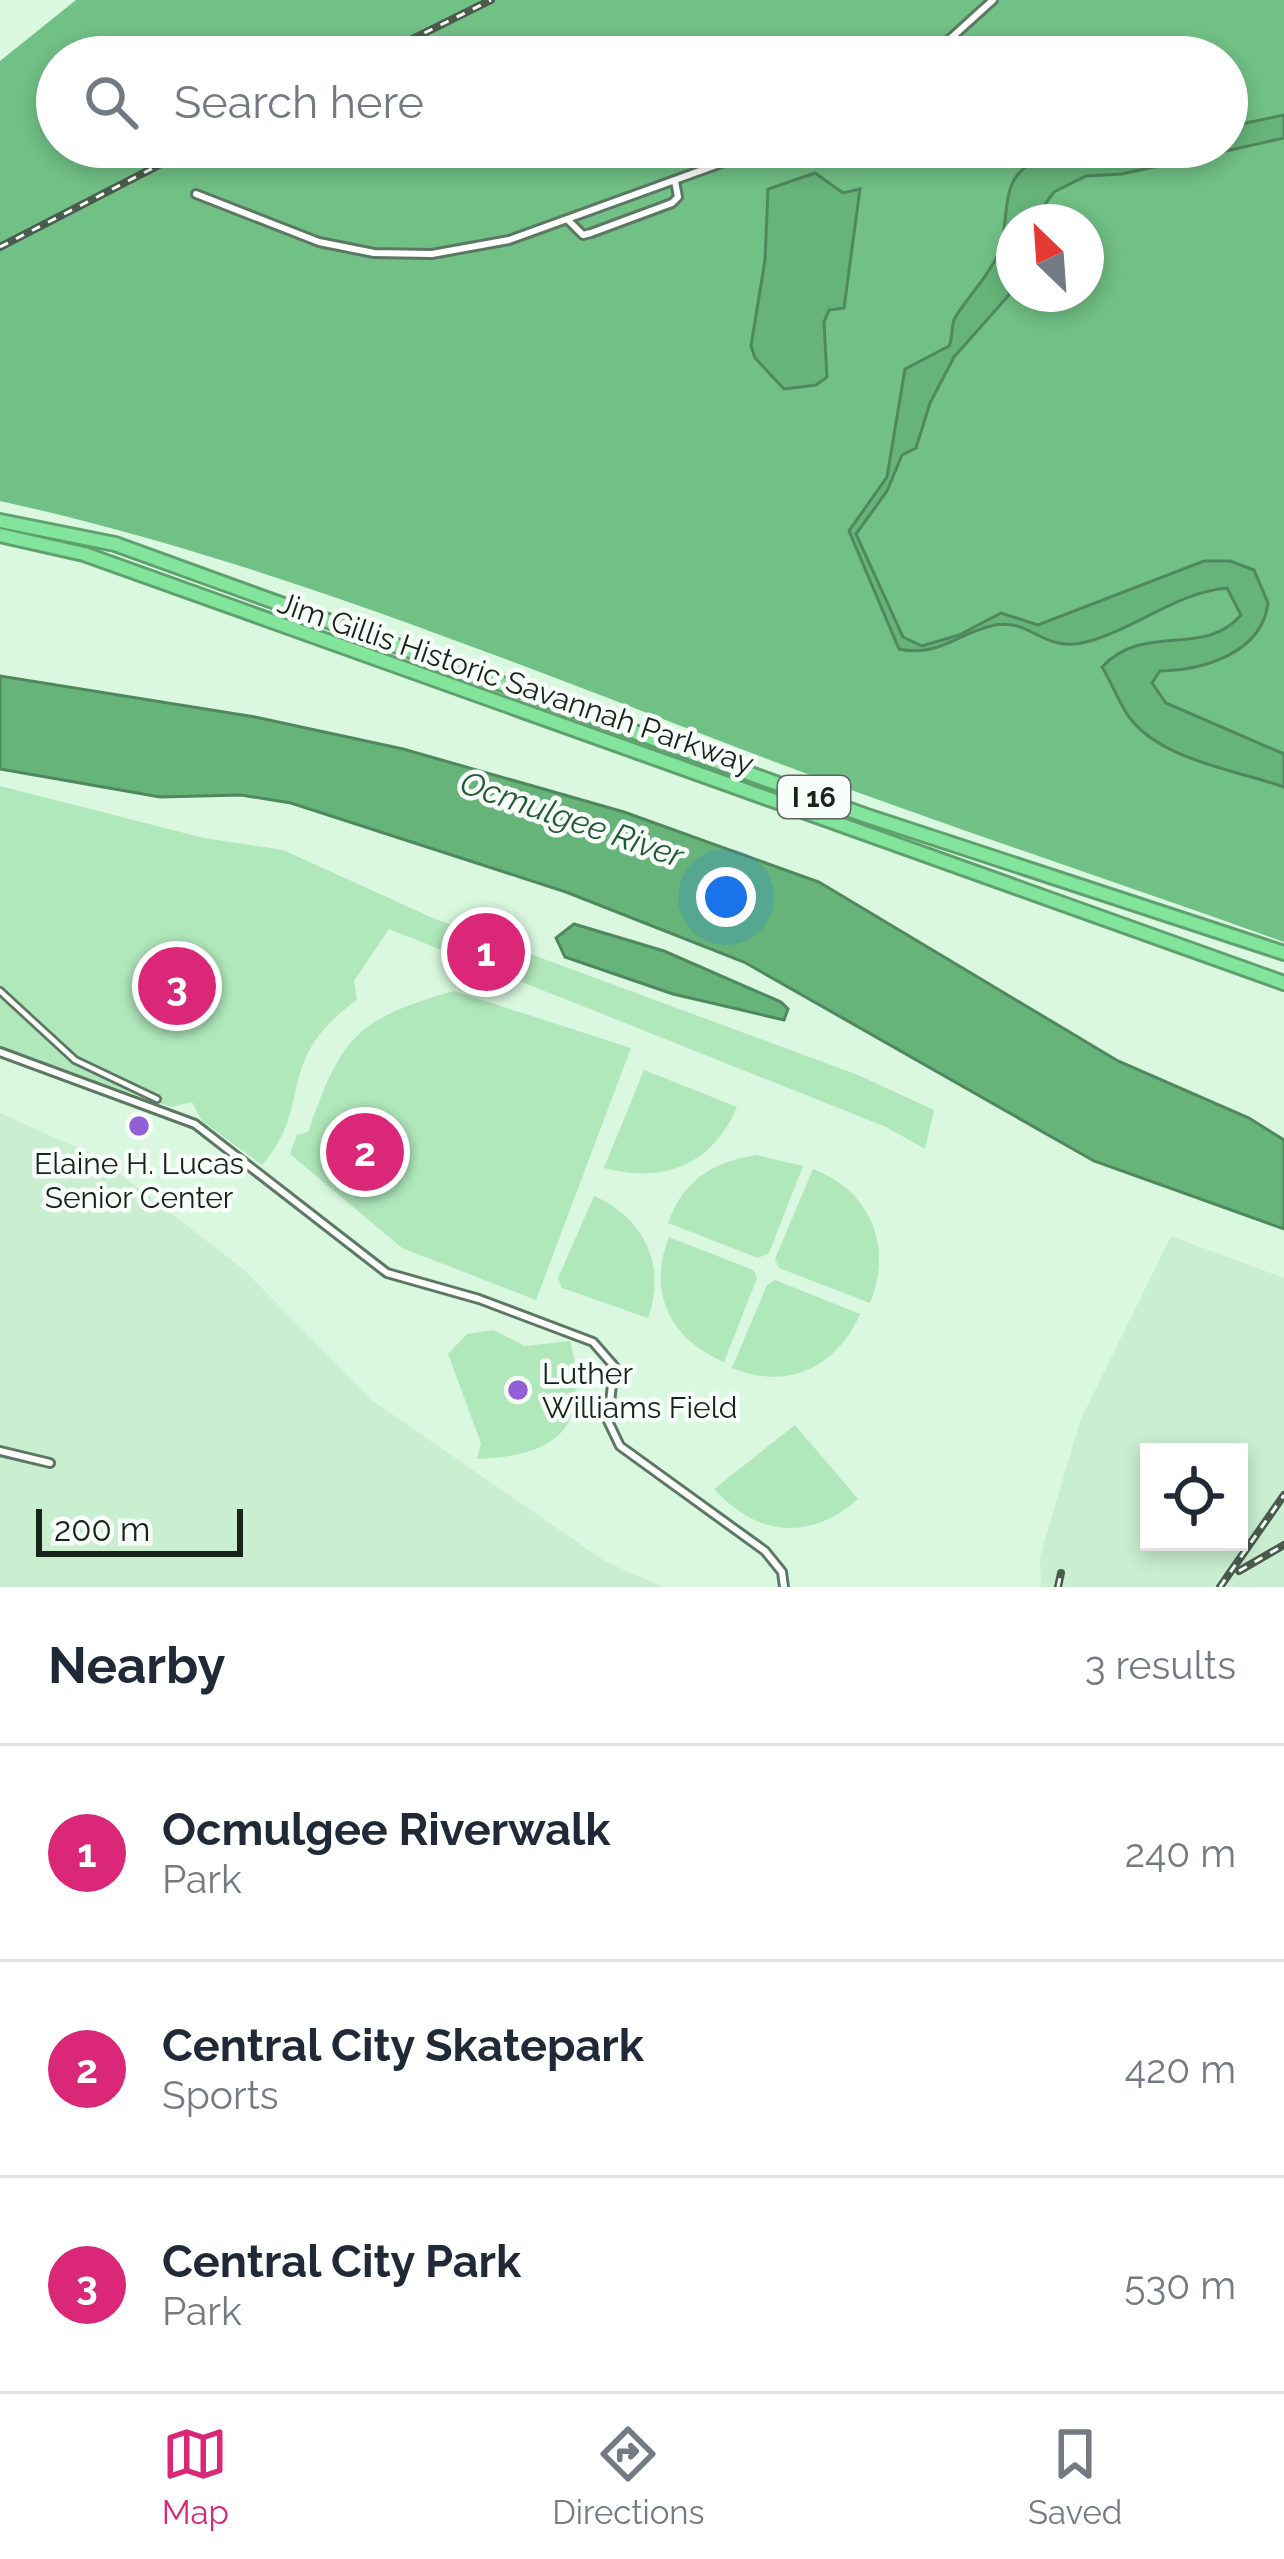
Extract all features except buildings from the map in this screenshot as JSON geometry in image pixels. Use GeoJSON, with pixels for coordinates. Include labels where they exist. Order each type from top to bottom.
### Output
{"type":"FeatureCollection","features":[{"type":"Feature","properties":{"kind":"highway","name":"Jim Gillis Historic Savannah Parkway"},"geometry":{"type":"LineString","coordinates":[[0,521],[115,544],[864,815],[1284,953]]}},
{"type":"Feature","properties":{"kind":"highway","name":"Jim Gillis Historic Savannah Parkway"},"geometry":{"type":"LineString","coordinates":[[0,536],[84,554],[1284,983]]}},
{"type":"Feature","properties":{"kind":"street"},"geometry":{"type":"LineString","coordinates":[[953,36],[993,0]]}},
{"type":"Feature","properties":{"kind":"street"},"geometry":{"type":"LineString","coordinates":[[196,194],[319,242],[374,253],[478,248],[710,168]]}},
{"type":"Feature","properties":{"kind":"street"},"geometry":{"type":"LineString","coordinates":[[568,220],[583,235],[591,233],[672,203],[678,197],[675,181]]}},
{"type":"Feature","properties":{"kind":"street"},"geometry":{"type":"LineString","coordinates":[[0,992],[75,1060],[157,1099]]}},
{"type":"Feature","properties":{"kind":"street"},"geometry":{"type":"LineString","coordinates":[[0,1052],[193,1123],[387,1273],[535,1318],[601,1347],[614,1366],[608,1421],[620,1446],[765,1551],[782,1572],[784,1587]]}},
{"type":"Feature","properties":{"kind":"street"},"geometry":{"type":"LineString","coordinates":[[0,1451],[50,1463]]}},
{"type":"Feature","properties":{"kind":"shaded area"},"geometry":{"type":"Polygon","coordinates":[[[76,0],[1284,0],[1284,942],[855,791],[303,586],[0,501],[0,61],[76,0]]]}},
{"type":"Feature","properties":{"kind":"shaded area"},"geometry":{"type":"Polygon","coordinates":[[[0,786],[204,838],[283,850],[433,918],[858,1075],[934,1110],[925,1149],[886,1127],[389,929],[354,981],[357,1000],[314,1043],[287,1123],[262,1165],[202,1121],[192,1102],[171,1107],[0,1048],[0,786]]]}},
{"type":"Feature","properties":{"kind":"shaded area"},"geometry":{"type":"Polygon","coordinates":[[[454,991],[631,1048],[536,1300],[402,1248],[290,1154],[297,1135],[308,1132],[331,1074],[356,1037],[394,1012],[454,991]]]}},
{"type":"Feature","properties":{"kind":"shaded area"},"geometry":{"type":"Polygon","coordinates":[[[644,1070],[737,1107],[714,1143],[684,1165],[647,1173],[604,1168],[644,1070]]]}},
{"type":"Feature","properties":{"kind":"shaded area"},"geometry":{"type":"Polygon","coordinates":[[[0,1113],[98,1157],[243,1269],[373,1401],[606,1562],[664,1587],[0,1587],[0,1113]]]}},
{"type":"Feature","properties":{"kind":"shaded area"},"geometry":{"type":"Polygon","coordinates":[[[756,1155],[803,1166],[769,1253],[758,1258],[668,1223],[691,1184],[713,1168],[756,1155]]]}},
{"type":"Feature","properties":{"kind":"shaded area"},"geometry":{"type":"Polygon","coordinates":[[[813,1169],[850,1191],[872,1223],[879,1262],[870,1303],[779,1268],[775,1259],[813,1169]]]}},
{"type":"Feature","properties":{"kind":"shaded area"},"geometry":{"type":"Polygon","coordinates":[[[594,1196],[626,1217],[647,1245],[655,1280],[648,1318],[562,1288],[558,1278],[594,1196]]]}},
{"type":"Feature","properties":{"kind":"shaded area"},"geometry":{"type":"Polygon","coordinates":[[[1171,1236],[1284,1278],[1284,1587],[1041,1587],[1040,1557],[1080,1421],[1171,1236]]]}},
{"type":"Feature","properties":{"kind":"shaded area"},"geometry":{"type":"Polygon","coordinates":[[[669,1237],[753,1270],[757,1278],[724,1362],[690,1341],[668,1312],[661,1277],[669,1237]]]}},
{"type":"Feature","properties":{"kind":"shaded area"},"geometry":{"type":"Polygon","coordinates":[[[775,1280],[860,1314],[838,1348],[808,1370],[772,1377],[732,1368],[767,1285],[775,1280]]]}},
{"type":"Feature","properties":{"kind":"shaded area","name":"Luther Williams Field"},"geometry":{"type":"Polygon","coordinates":[[[493,1330],[525,1346],[570,1341],[577,1394],[563,1430],[549,1442],[530,1451],[477,1459],[481,1443],[448,1354],[467,1334],[493,1330]]]}},
{"type":"Feature","properties":{"kind":"shaded area"},"geometry":{"type":"Polygon","coordinates":[[[795,1425],[858,1499],[821,1522],[784,1528],[748,1516],[714,1489],[795,1425]]]}},
{"type":"Feature","properties":{"kind":"water"},"geometry":{"type":"Polygon","coordinates":[[[1284,115],[1284,138],[1248,146],[1248,123],[1284,115]]]}},
{"type":"Feature","properties":{"kind":"water"},"geometry":{"type":"Polygon","coordinates":[[[1026,168],[1149,168],[1086,176],[1054,192],[1045,204],[1007,204],[1014,180],[1026,168]]]}},
{"type":"Feature","properties":{"kind":"water"},"geometry":{"type":"Polygon","coordinates":[[[815,173],[843,193],[860,189],[844,308],[829,310],[824,322],[827,377],[816,385],[784,389],[755,358],[751,346],[765,260],[768,189],[815,173]]]}},
{"type":"Feature","properties":{"kind":"water"},"geometry":{"type":"Polygon","coordinates":[[[996,257],[996,310],[954,357],[930,403],[916,448],[902,455],[887,491],[856,534],[903,637],[922,646],[959,635],[1001,613],[1038,625],[1204,561],[1230,561],[1254,570],[1268,603],[1255,635],[1212,662],[1160,671],[1152,683],[1166,703],[1284,754],[1284,787],[1201,762],[1161,744],[1129,717],[1102,667],[1137,646],[1192,639],[1226,628],[1241,615],[1227,588],[1191,596],[1108,635],[1074,644],[1008,624],[982,628],[925,650],[899,649],[849,531],[887,477],[905,369],[949,346],[957,314],[996,257]]]}},
{"type":"Feature","properties":{"kind":"water","name":"Ocmulgee River"},"geometry":{"type":"Polygon","coordinates":[[[0,676],[255,717],[403,749],[624,812],[819,882],[1118,1061],[1249,1118],[1284,1140],[1284,1229],[1094,1161],[744,962],[566,892],[291,803],[241,795],[160,797],[0,769],[0,676]]]}},
{"type":"Feature","properties":{"kind":"water"},"geometry":{"type":"Polygon","coordinates":[[[574,924],[664,951],[781,1002],[788,1009],[784,1020],[673,994],[565,957],[556,938],[574,924]]]}},
{"type":"Feature","properties":{"kind":"railway"},"geometry":{"type":"LineString","coordinates":[[418,36],[491,0]]}},
{"type":"Feature","properties":{"kind":"railway"},"geometry":{"type":"LineString","coordinates":[[0,247],[153,168]]}},
{"type":"Feature","properties":{"kind":"railway"},"geometry":{"type":"LineString","coordinates":[[1220,1587],[1284,1495]]}},
{"type":"Feature","properties":{"kind":"railway"},"geometry":{"type":"LineString","coordinates":[[1239,1571],[1284,1545]]}},
{"type":"Feature","properties":{"kind":"railway"},"geometry":{"type":"LineString","coordinates":[[1058,1587],[1061,1573]]}},
{"type":"Feature","properties":{"kind":"place","name":"Ocmulgee Riverwalk"},"geometry":{"type":"Point","coordinates":[486,952]}},
{"type":"Feature","properties":{"kind":"place","name":"Central City Park"},"geometry":{"type":"Point","coordinates":[177,986]}},
{"type":"Feature","properties":{"kind":"place","name":"Elaine H. Lucas Senior Center"},"geometry":{"type":"Point","coordinates":[139,1126]}},
{"type":"Feature","properties":{"kind":"place","name":"Central City Skatepark"},"geometry":{"type":"Point","coordinates":[365,1152]}},
{"type":"Feature","properties":{"kind":"place","name":"Luther Williams Field"},"geometry":{"type":"Point","coordinates":[518,1390]}}]}
